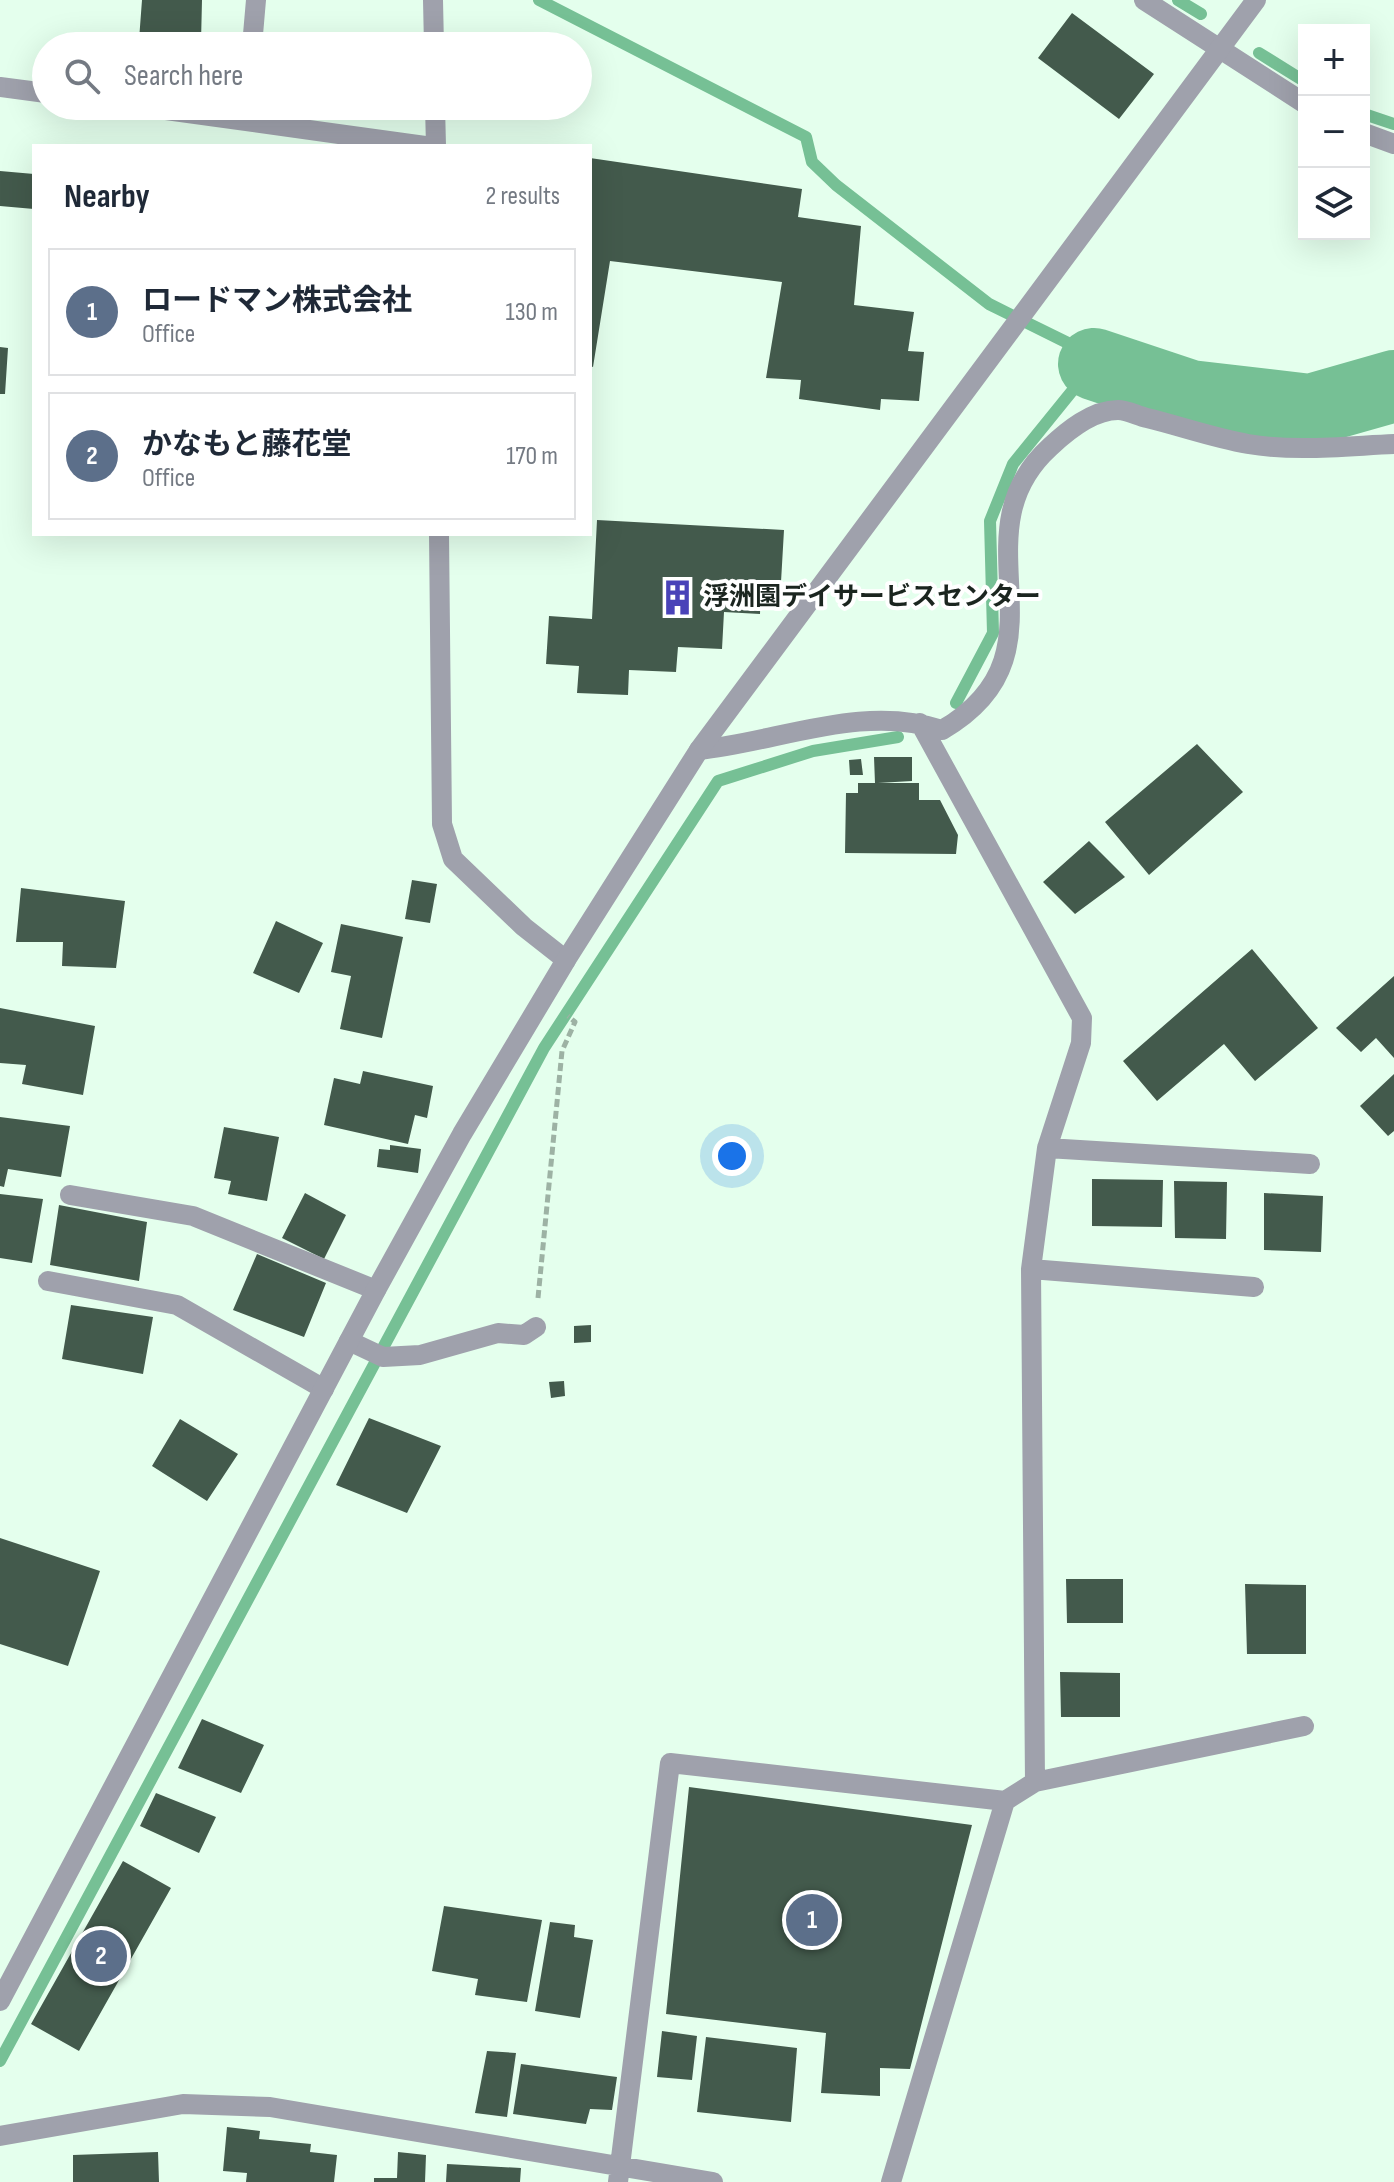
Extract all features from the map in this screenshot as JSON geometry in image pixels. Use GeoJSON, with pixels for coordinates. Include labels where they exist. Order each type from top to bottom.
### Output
{"type":"FeatureCollection","features":[{"type":"Feature","properties":{"kind":"street"},"geometry":{"type":"LineString","coordinates":[[253,32],[256,0]]}},
{"type":"Feature","properties":{"kind":"street"},"geometry":{"type":"LineString","coordinates":[[433,0],[434,32]]}},
{"type":"Feature","properties":{"kind":"street"},"geometry":{"type":"LineString","coordinates":[[1144,0],[1298,99]]}},
{"type":"Feature","properties":{"kind":"street"},"geometry":{"type":"LineString","coordinates":[[0,2001],[376,1290],[462,1134],[566,960],[699,750],[1256,0]]}},
{"type":"Feature","properties":{"kind":"street"},"geometry":{"type":"LineString","coordinates":[[0,87],[32,91]]}},
{"type":"Feature","properties":{"kind":"street"},"geometry":{"type":"LineString","coordinates":[[238,120],[411,144]]}},
{"type":"Feature","properties":{"kind":"street"},"geometry":{"type":"LineString","coordinates":[[435,120],[436,144]]}},
{"type":"Feature","properties":{"kind":"street"},"geometry":{"type":"LineString","coordinates":[[1370,135],[1394,144]]}},
{"type":"Feature","properties":{"kind":"street"},"geometry":{"type":"LineString","coordinates":[[699,750],[742,746],[827,726],[878,720],[920,723],[942,730],[968,715],[996,682],[1009,650],[1011,615],[1007,580],[1012,503],[1042,454],[1074,425],[1116,410],[1249,444],[1315,447],[1394,444]]}},
{"type":"Feature","properties":{"kind":"street"},"geometry":{"type":"LineString","coordinates":[[439,536],[442,824],[453,859],[524,927],[566,960]]}},
{"type":"Feature","properties":{"kind":"street"},"geometry":{"type":"LineString","coordinates":[[920,723],[1082,1018],[1081,1043],[1047,1148],[1031,1269],[1035,1782]]}},
{"type":"Feature","properties":{"kind":"street"},"geometry":{"type":"LineString","coordinates":[[1047,1148],[1310,1164]]}},
{"type":"Feature","properties":{"kind":"street"},"geometry":{"type":"LineString","coordinates":[[70,1195],[193,1216],[376,1290]]}},
{"type":"Feature","properties":{"kind":"street"},"geometry":{"type":"LineString","coordinates":[[1031,1269],[1254,1287]]}},
{"type":"Feature","properties":{"kind":"street"},"geometry":{"type":"LineString","coordinates":[[48,1281],[177,1305],[324,1389]]}},
{"type":"Feature","properties":{"kind":"street"},"geometry":{"type":"LineString","coordinates":[[349,1341],[376,1354],[420,1355],[498,1333],[524,1335],[536,1327]]}},
{"type":"Feature","properties":{"kind":"street"},"geometry":{"type":"LineString","coordinates":[[619,2173],[670,1763],[1005,1801],[1035,1782],[1304,1726]]}},
{"type":"Feature","properties":{"kind":"street"},"geometry":{"type":"LineString","coordinates":[[891,2182],[1005,1801]]}},
{"type":"Feature","properties":{"kind":"street"},"geometry":{"type":"LineString","coordinates":[[0,2136],[183,2104],[270,2107],[619,2173],[713,2182]]}},
{"type":"Feature","properties":{"kind":"path"},"geometry":{"type":"LineString","coordinates":[[536,1327],[562,1051],[575,1022],[570,1018]]}},
{"type":"Feature","properties":{"kind":"building"},"geometry":{"type":"Polygon","coordinates":[[[142,0],[202,0],[201,32],[140,32],[142,0]]]}},
{"type":"Feature","properties":{"kind":"building"},"geometry":{"type":"Polygon","coordinates":[[[1072,13],[1154,74],[1119,119],[1038,58],[1072,13]]]}},
{"type":"Feature","properties":{"kind":"building"},"geometry":{"type":"Polygon","coordinates":[[[592,158],[802,189],[798,217],[861,226],[854,305],[914,312],[908,351],[924,352],[919,401],[881,399],[880,410],[799,399],[801,380],[766,378],[782,282],[610,261],[593,367],[592,158]]]}},
{"type":"Feature","properties":{"kind":"building"},"geometry":{"type":"Polygon","coordinates":[[[0,171],[32,174],[32,209],[0,206],[0,171]]]}},
{"type":"Feature","properties":{"kind":"building"},"geometry":{"type":"Polygon","coordinates":[[[0,347],[8,348],[5,394],[0,394],[0,347]]]}},
{"type":"Feature","properties":{"kind":"building","name":"浮洲園デイサービスセンター"},"geometry":{"type":"Polygon","coordinates":[[[597,520],[784,530],[781,582],[761,580],[760,614],[724,612],[722,649],[678,647],[676,672],[629,670],[628,695],[577,693],[579,666],[546,664],[549,616],[592,619],[597,520]]]}},
{"type":"Feature","properties":{"kind":"building"},"geometry":{"type":"Polygon","coordinates":[[[1197,744],[1243,792],[1149,875],[1105,822],[1197,744]]]}},
{"type":"Feature","properties":{"kind":"building"},"geometry":{"type":"Polygon","coordinates":[[[874,757],[912,757],[912,781],[878,783],[919,783],[919,800],[940,800],[958,835],[956,854],[845,853],[846,793],[858,793],[858,783],[875,783],[874,757]]]}},
{"type":"Feature","properties":{"kind":"building"},"geometry":{"type":"Polygon","coordinates":[[[861,759],[863,775],[850,775],[849,760],[861,759]]]}},
{"type":"Feature","properties":{"kind":"building"},"geometry":{"type":"Polygon","coordinates":[[[1089,841],[1125,877],[1075,914],[1043,882],[1089,841]]]}},
{"type":"Feature","properties":{"kind":"building"},"geometry":{"type":"Polygon","coordinates":[[[412,880],[437,884],[430,923],[405,919],[412,880]]]}},
{"type":"Feature","properties":{"kind":"building"},"geometry":{"type":"Polygon","coordinates":[[[21,888],[125,901],[116,968],[62,966],[63,942],[16,942],[21,888]]]}},
{"type":"Feature","properties":{"kind":"building"},"geometry":{"type":"Polygon","coordinates":[[[276,921],[323,943],[299,993],[253,973],[276,921]]]}},
{"type":"Feature","properties":{"kind":"building"},"geometry":{"type":"Polygon","coordinates":[[[341,924],[403,937],[382,1038],[340,1029],[351,976],[331,972],[341,924]]]}},
{"type":"Feature","properties":{"kind":"building"},"geometry":{"type":"Polygon","coordinates":[[[1252,949],[1318,1028],[1255,1081],[1224,1044],[1157,1101],[1123,1061],[1252,949]]]}},
{"type":"Feature","properties":{"kind":"building"},"geometry":{"type":"Polygon","coordinates":[[[1394,976],[1394,1058],[1376,1038],[1361,1052],[1336,1028],[1394,976]]]}},
{"type":"Feature","properties":{"kind":"building"},"geometry":{"type":"Polygon","coordinates":[[[0,1008],[95,1026],[83,1095],[22,1084],[26,1065],[0,1063],[0,1008]]]}},
{"type":"Feature","properties":{"kind":"building"},"geometry":{"type":"Polygon","coordinates":[[[363,1071],[433,1086],[427,1118],[415,1115],[408,1144],[324,1125],[334,1078],[360,1084],[363,1071]]]}},
{"type":"Feature","properties":{"kind":"building"},"geometry":{"type":"Polygon","coordinates":[[[1394,1074],[1394,1131],[1388,1136],[1360,1106],[1394,1074]]]}},
{"type":"Feature","properties":{"kind":"building"},"geometry":{"type":"Polygon","coordinates":[[[0,1117],[70,1126],[61,1177],[8,1169],[4,1187],[0,1186],[0,1117]]]}},
{"type":"Feature","properties":{"kind":"building"},"geometry":{"type":"Polygon","coordinates":[[[224,1127],[279,1137],[267,1201],[228,1194],[231,1181],[214,1178],[224,1127]]]}},
{"type":"Feature","properties":{"kind":"building"},"geometry":{"type":"Polygon","coordinates":[[[390,1145],[421,1149],[418,1173],[377,1167],[379,1149],[390,1150],[390,1145]]]}},
{"type":"Feature","properties":{"kind":"building"},"geometry":{"type":"Polygon","coordinates":[[[1092,1179],[1163,1180],[1162,1227],[1092,1226],[1092,1179]]]}},
{"type":"Feature","properties":{"kind":"building"},"geometry":{"type":"Polygon","coordinates":[[[1174,1181],[1227,1182],[1226,1239],[1175,1238],[1174,1181]]]}},
{"type":"Feature","properties":{"kind":"building"},"geometry":{"type":"Polygon","coordinates":[[[305,1193],[346,1215],[324,1259],[282,1238],[305,1193]]]}},
{"type":"Feature","properties":{"kind":"building"},"geometry":{"type":"Polygon","coordinates":[[[1264,1193],[1323,1196],[1321,1252],[1264,1250],[1264,1193]]]}},
{"type":"Feature","properties":{"kind":"building"},"geometry":{"type":"Polygon","coordinates":[[[0,1194],[43,1199],[32,1263],[0,1258],[0,1194]]]}},
{"type":"Feature","properties":{"kind":"building"},"geometry":{"type":"Polygon","coordinates":[[[59,1205],[147,1222],[139,1281],[50,1265],[59,1205]]]}},
{"type":"Feature","properties":{"kind":"building"},"geometry":{"type":"Polygon","coordinates":[[[257,1254],[326,1283],[304,1337],[233,1310],[257,1254]]]}},
{"type":"Feature","properties":{"kind":"building"},"geometry":{"type":"Polygon","coordinates":[[[71,1305],[153,1317],[143,1374],[62,1359],[71,1305]]]}},
{"type":"Feature","properties":{"kind":"building"},"geometry":{"type":"Polygon","coordinates":[[[591,1325],[591,1342],[574,1343],[574,1326],[591,1325]]]}},
{"type":"Feature","properties":{"kind":"building"},"geometry":{"type":"Polygon","coordinates":[[[564,1381],[565,1396],[551,1398],[549,1382],[564,1381]]]}},
{"type":"Feature","properties":{"kind":"building"},"geometry":{"type":"Polygon","coordinates":[[[369,1418],[441,1446],[407,1513],[336,1485],[369,1418]]]}},
{"type":"Feature","properties":{"kind":"building"},"geometry":{"type":"Polygon","coordinates":[[[180,1419],[238,1454],[207,1501],[152,1466],[180,1419]]]}},
{"type":"Feature","properties":{"kind":"building"},"geometry":{"type":"Polygon","coordinates":[[[0,1538],[100,1571],[68,1666],[0,1644],[0,1538]]]}},
{"type":"Feature","properties":{"kind":"building"},"geometry":{"type":"Polygon","coordinates":[[[1066,1579],[1123,1579],[1123,1623],[1067,1623],[1066,1579]]]}},
{"type":"Feature","properties":{"kind":"building"},"geometry":{"type":"Polygon","coordinates":[[[1245,1584],[1306,1585],[1306,1654],[1247,1654],[1245,1584]]]}},
{"type":"Feature","properties":{"kind":"building"},"geometry":{"type":"Polygon","coordinates":[[[1060,1672],[1120,1673],[1120,1717],[1061,1717],[1060,1672]]]}},
{"type":"Feature","properties":{"kind":"building"},"geometry":{"type":"Polygon","coordinates":[[[202,1719],[264,1745],[241,1793],[178,1768],[202,1719]]]}},
{"type":"Feature","properties":{"kind":"building"},"geometry":{"type":"Polygon","coordinates":[[[689,1787],[972,1825],[910,2069],[880,2068],[880,2096],[821,2093],[826,2033],[666,2014],[689,1787]]]}},
{"type":"Feature","properties":{"kind":"building"},"geometry":{"type":"Polygon","coordinates":[[[156,1793],[216,1817],[199,1853],[140,1826],[156,1793]]]}},
{"type":"Feature","properties":{"kind":"building"},"geometry":{"type":"Polygon","coordinates":[[[123,1861],[171,1888],[79,2051],[31,2024],[123,1861]]]}},
{"type":"Feature","properties":{"kind":"building"},"geometry":{"type":"Polygon","coordinates":[[[444,1906],[542,1920],[527,2002],[475,1995],[478,1979],[432,1971],[444,1906]]]}},
{"type":"Feature","properties":{"kind":"building"},"geometry":{"type":"Polygon","coordinates":[[[550,1922],[575,1925],[574,1937],[593,1940],[580,2018],[535,2011],[550,1922]]]}},
{"type":"Feature","properties":{"kind":"building"},"geometry":{"type":"Polygon","coordinates":[[[662,2031],[697,2036],[692,2080],[657,2077],[662,2031]]]}},
{"type":"Feature","properties":{"kind":"building"},"geometry":{"type":"Polygon","coordinates":[[[706,2037],[797,2048],[791,2122],[697,2112],[706,2037]]]}},
{"type":"Feature","properties":{"kind":"building"},"geometry":{"type":"Polygon","coordinates":[[[487,2051],[516,2053],[507,2117],[475,2113],[487,2051]]]}},
{"type":"Feature","properties":{"kind":"building"},"geometry":{"type":"Polygon","coordinates":[[[521,2064],[617,2077],[612,2110],[590,2109],[586,2124],[513,2114],[521,2064]]]}},
{"type":"Feature","properties":{"kind":"building"},"geometry":{"type":"Polygon","coordinates":[[[227,2127],[260,2131],[259,2139],[311,2144],[310,2152],[337,2155],[334,2182],[246,2182],[247,2173],[223,2171],[227,2127]]]}},
{"type":"Feature","properties":{"kind":"building"},"geometry":{"type":"Polygon","coordinates":[[[158,2152],[159,2182],[73,2182],[73,2155],[158,2152]]]}},
{"type":"Feature","properties":{"kind":"building"},"geometry":{"type":"Polygon","coordinates":[[[398,2152],[426,2155],[425,2182],[374,2182],[374,2178],[397,2178],[398,2152]]]}},
{"type":"Feature","properties":{"kind":"building"},"geometry":{"type":"Polygon","coordinates":[[[447,2164],[521,2168],[520,2182],[446,2182],[447,2164]]]}},
{"type":"Feature","properties":{"kind":"waterway"},"geometry":{"type":"LineString","coordinates":[[539,0],[806,137],[812,162],[836,185],[989,304],[1074,346],[1094,364],[1013,464],[990,521],[993,633],[956,703]]}},
{"type":"Feature","properties":{"kind":"waterway"},"geometry":{"type":"LineString","coordinates":[[1178,0],[1201,14]]}},
{"type":"Feature","properties":{"kind":"waterway"},"geometry":{"type":"LineString","coordinates":[[1259,53],[1298,77]]}},
{"type":"Feature","properties":{"kind":"waterway"},"geometry":{"type":"LineString","coordinates":[[1370,116],[1394,124]]}},
{"type":"Feature","properties":{"kind":"waterway"},"geometry":{"type":"LineString","coordinates":[[1094,364],[1190,396],[1310,410],[1394,386]]}},
{"type":"Feature","properties":{"kind":"waterway"},"geometry":{"type":"LineString","coordinates":[[0,2061],[544,1048],[718,781],[813,751],[898,737]]}},
{"type":"Feature","properties":{"kind":"place","name":"浮洲園デイサービスセンター"},"geometry":{"type":"Point","coordinates":[677,597]}},
{"type":"Feature","properties":{"kind":"place","name":"ロードマン株式会社"},"geometry":{"type":"Point","coordinates":[812,1920]}},
{"type":"Feature","properties":{"kind":"place","name":"かなもと藤花堂"},"geometry":{"type":"Point","coordinates":[101,1956]}}]}
